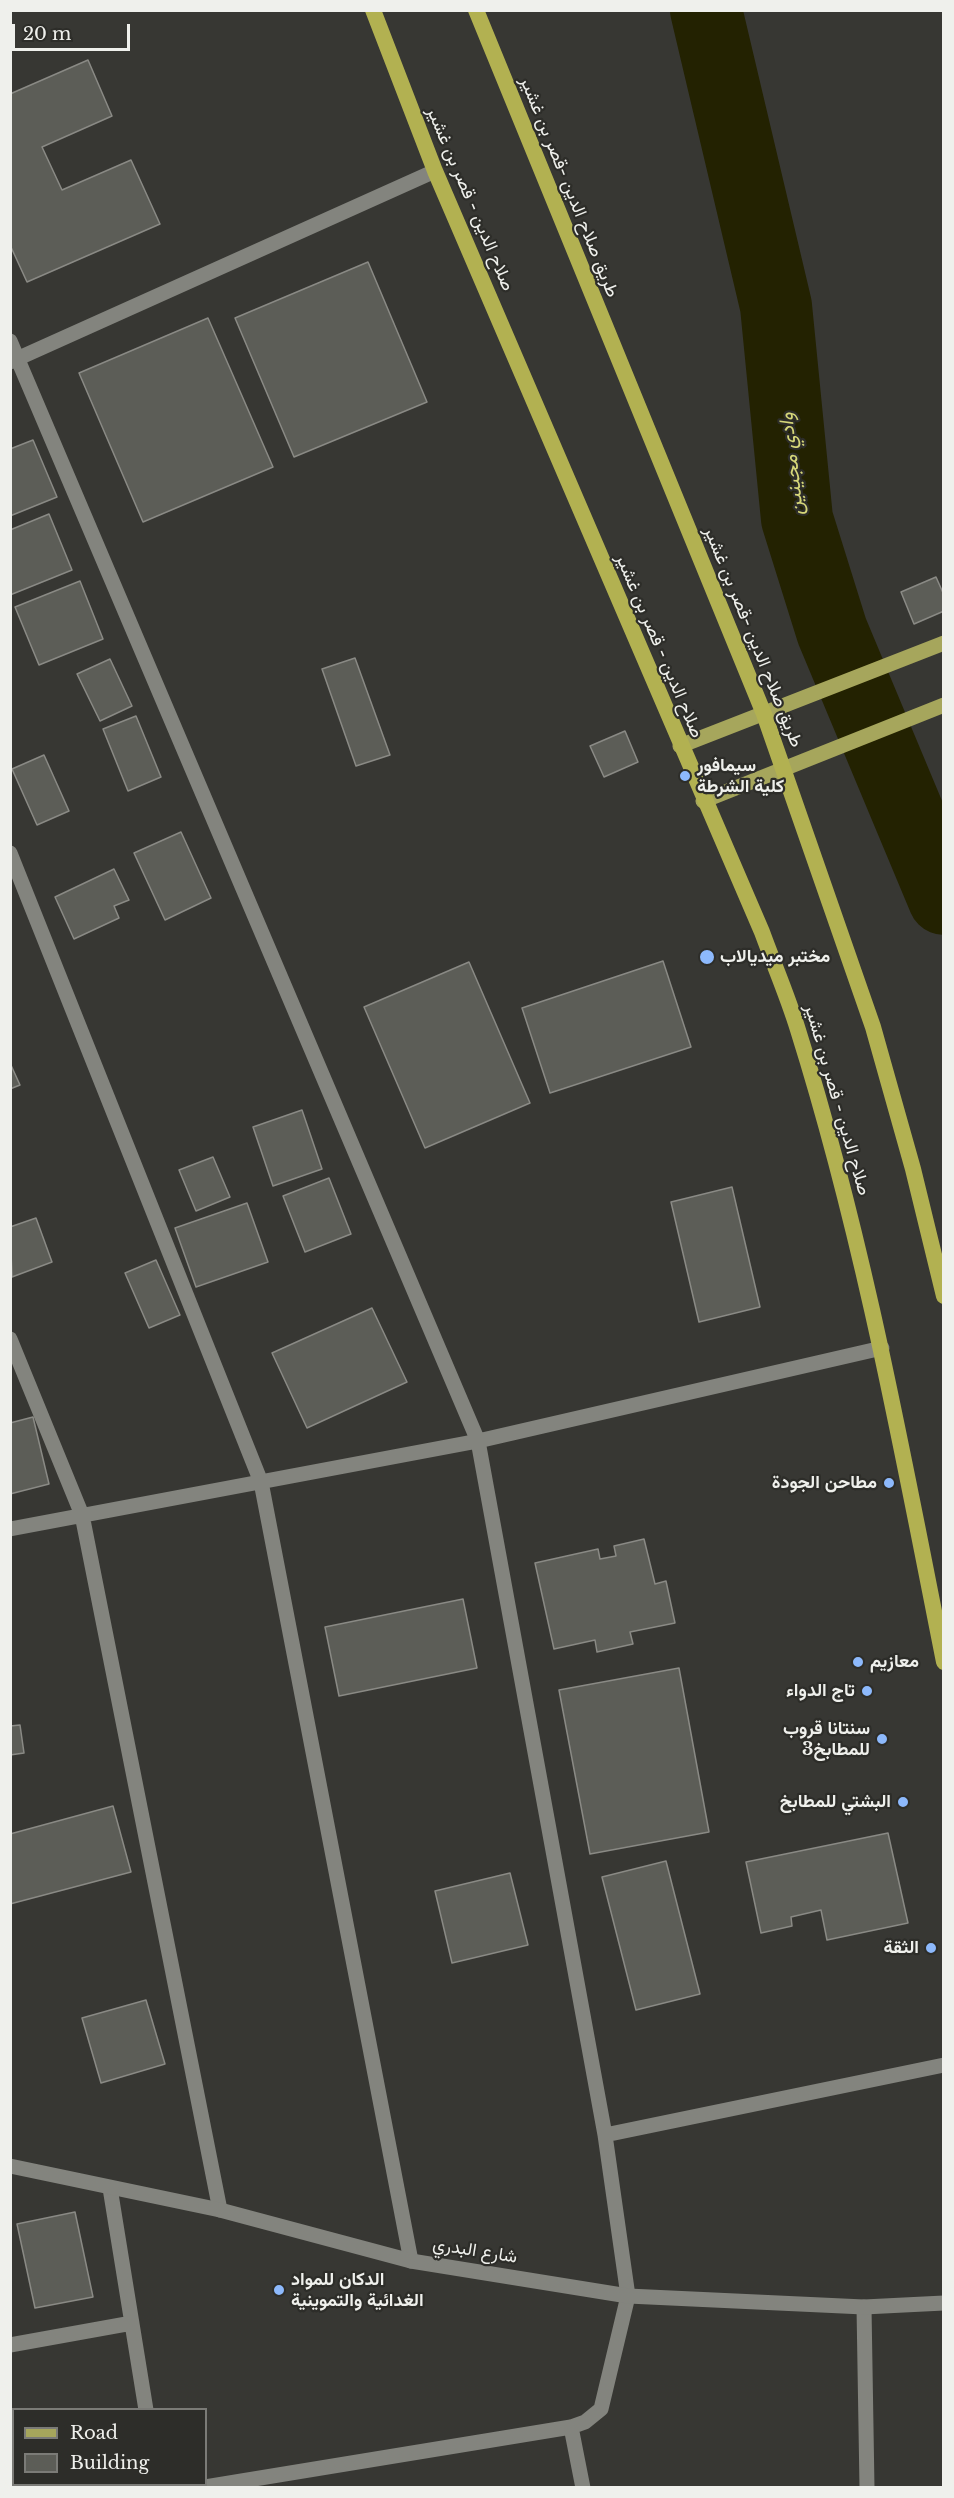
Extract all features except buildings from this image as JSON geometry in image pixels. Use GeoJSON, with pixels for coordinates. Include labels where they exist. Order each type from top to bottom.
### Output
{"type":"FeatureCollection","features":[{"type":"Feature","properties":{"kind":"highway","name":"صلاح الدين - قصر بن غشير"},"geometry":{"type":"LineString","coordinates":[[373,10],[435,171],[703,801],[762,932],[798,1029],[842,1181],[882,1348],[944,1662]]}},
{"type":"Feature","properties":{"kind":"highway","name":"طريق صلاح الدين -قصر بن غشير"},"geometry":{"type":"LineString","coordinates":[[476,10],[764,714],[873,1027],[913,1169],[944,1296]]}},
{"type":"Feature","properties":{"kind":"main road"},"geometry":{"type":"LineString","coordinates":[[680,746],[944,643]]}},
{"type":"Feature","properties":{"kind":"main road"},"geometry":{"type":"LineString","coordinates":[[703,801],[944,705]]}},
{"type":"Feature","properties":{"kind":"street"},"geometry":{"type":"LineString","coordinates":[[14,361],[435,171]]}},
{"type":"Feature","properties":{"kind":"street"},"geometry":{"type":"LineString","coordinates":[[10,341],[14,361],[478,1441],[605,2135],[628,2296],[601,2409],[585,2422],[571,2427],[207,2486]]}},
{"type":"Feature","properties":{"kind":"street"},"geometry":{"type":"LineString","coordinates":[[10,853],[261,1482],[411,2260]]}},
{"type":"Feature","properties":{"kind":"street"},"geometry":{"type":"LineString","coordinates":[[10,1339],[82,1515],[220,2210]]}},
{"type":"Feature","properties":{"kind":"street"},"geometry":{"type":"LineString","coordinates":[[10,1529],[478,1441],[882,1348]]}},
{"type":"Feature","properties":{"kind":"street"},"geometry":{"type":"LineString","coordinates":[[605,2135],[944,2065]]}},
{"type":"Feature","properties":{"kind":"street","name":"شارع البدري"},"geometry":{"type":"LineString","coordinates":[[10,2166],[220,2210],[411,2260],[628,2296],[864,2307],[944,2303]]}},
{"type":"Feature","properties":{"kind":"street"},"geometry":{"type":"LineString","coordinates":[[110,2188],[146,2408]]}},
{"type":"Feature","properties":{"kind":"street"},"geometry":{"type":"LineString","coordinates":[[864,2307],[867,2487]]}},
{"type":"Feature","properties":{"kind":"street"},"geometry":{"type":"LineString","coordinates":[[10,2345],[132,2323]]}},
{"type":"Feature","properties":{"kind":"street"},"geometry":{"type":"LineString","coordinates":[[571,2427],[583,2487]]}},
{"type":"Feature","properties":{"kind":"waterway","name":"وادي مجينين"},"geometry":{"type":"LineString","coordinates":[[706,10],[776,306],[797,519],[832,631],[944,899]]}},
{"type":"Feature","properties":{"kind":"place","name":"سيمافور كلية الشرطة"},"geometry":{"type":"Point","coordinates":[685,776]}},
{"type":"Feature","properties":{"kind":"place","name":"مختبر ميديالاب"},"geometry":{"type":"Point","coordinates":[707,957]}},
{"type":"Feature","properties":{"kind":"place","name":"مطاحن الجودة"},"geometry":{"type":"Point","coordinates":[889,1483]}},
{"type":"Feature","properties":{"kind":"place","name":"معازيم"},"geometry":{"type":"Point","coordinates":[858,1662]}},
{"type":"Feature","properties":{"kind":"place","name":"تاج الدواء"},"geometry":{"type":"Point","coordinates":[867,1691]}},
{"type":"Feature","properties":{"kind":"place","name":"سنتانا قروب 3للمطابخ"},"geometry":{"type":"Point","coordinates":[882,1739]}},
{"type":"Feature","properties":{"kind":"place","name":"البشتي للمطابخ"},"geometry":{"type":"Point","coordinates":[903,1802]}},
{"type":"Feature","properties":{"kind":"place","name":"الثقة"},"geometry":{"type":"Point","coordinates":[931,1948]}},
{"type":"Feature","properties":{"kind":"place","name":"الدكان للمواد الغدائية والتموينية"},"geometry":{"type":"Point","coordinates":[279,2290]}}]}
